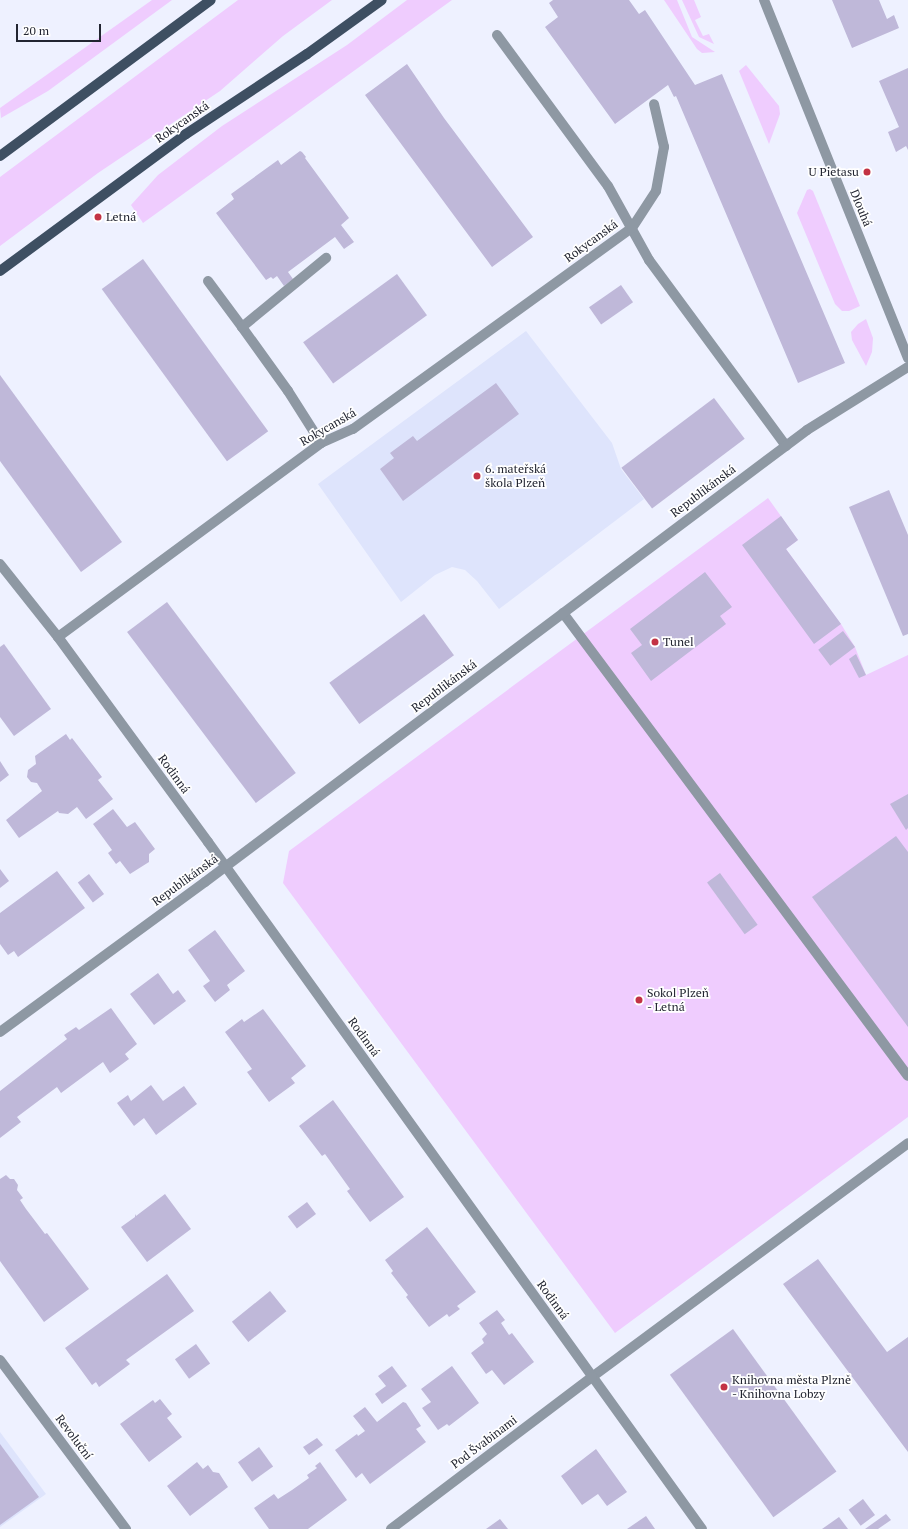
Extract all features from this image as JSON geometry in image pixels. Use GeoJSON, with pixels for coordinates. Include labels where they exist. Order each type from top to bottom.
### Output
{"type":"FeatureCollection","features":[{"type":"Feature","properties":{"kind":"main road"},"geometry":{"type":"LineString","coordinates":[[0,156],[211,0]]}},
{"type":"Feature","properties":{"kind":"main road","name":"Rokycanská"},"geometry":{"type":"LineString","coordinates":[[0,271],[186,134],[306,54],[382,0]]}},
{"type":"Feature","properties":{"kind":"street","name":"Dlouhá"},"geometry":{"type":"LineString","coordinates":[[764,0],[908,358]]}},
{"type":"Feature","properties":{"kind":"street"},"geometry":{"type":"LineString","coordinates":[[497,35],[608,186],[649,260],[786,446]]}},
{"type":"Feature","properties":{"kind":"street"},"geometry":{"type":"LineString","coordinates":[[632,228],[656,191],[664,147],[654,104]]}},
{"type":"Feature","properties":{"kind":"street","name":"Rokycanská"},"geometry":{"type":"LineString","coordinates":[[58,637],[321,443],[353,430],[632,228]]}},
{"type":"Feature","properties":{"kind":"street"},"geometry":{"type":"LineString","coordinates":[[242,327],[326,258]]}},
{"type":"Feature","properties":{"kind":"street"},"geometry":{"type":"LineString","coordinates":[[208,281],[288,391],[321,443]]}},
{"type":"Feature","properties":{"kind":"street","name":"Republikánská"},"geometry":{"type":"LineString","coordinates":[[0,1032],[226,867],[786,446],[808,430],[908,367]]}},
{"type":"Feature","properties":{"kind":"street","name":"Rodinná"},"geometry":{"type":"LineString","coordinates":[[0,564],[58,637],[226,867],[702,1529]]}},
{"type":"Feature","properties":{"kind":"street"},"geometry":{"type":"LineString","coordinates":[[563,614],[908,1076]]}},
{"type":"Feature","properties":{"kind":"street","name":"Pod Švabinami"},"geometry":{"type":"LineString","coordinates":[[391,1529],[592,1376],[908,1142]]}},
{"type":"Feature","properties":{"kind":"street","name":"Revoluční"},"geometry":{"type":"LineString","coordinates":[[0,1360],[126,1529]]}},
{"type":"Feature","properties":{"kind":"shaded area"},"geometry":{"type":"Polygon","coordinates":[[[152,0],[172,0],[48,91],[1,118],[0,108],[152,0]]]}},
{"type":"Feature","properties":{"kind":"shaded area"},"geometry":{"type":"Polygon","coordinates":[[[238,0],[332,0],[283,36],[220,91],[98,173],[0,246],[0,177],[238,0]]]}},
{"type":"Feature","properties":{"kind":"shaded area"},"geometry":{"type":"Polygon","coordinates":[[[407,0],[452,0],[143,223],[131,205],[158,175],[222,126],[347,45],[407,0]]]}},
{"type":"Feature","properties":{"kind":"shaded area"},"geometry":{"type":"Polygon","coordinates":[[[664,0],[677,0],[692,37],[715,52],[702,53],[697,49],[664,0]]]}},
{"type":"Feature","properties":{"kind":"shaded area"},"geometry":{"type":"Polygon","coordinates":[[[682,0],[694,0],[701,17],[695,20],[703,36],[709,34],[714,44],[699,37],[682,0]]]}},
{"type":"Feature","properties":{"kind":"shaded area"},"geometry":{"type":"Polygon","coordinates":[[[746,65],[779,106],[780,114],[769,144],[739,71],[746,65]]]}},
{"type":"Feature","properties":{"kind":"shaded area"},"geometry":{"type":"Polygon","coordinates":[[[810,189],[813,191],[860,306],[849,311],[842,311],[835,304],[797,213],[807,190],[810,189]]]}},
{"type":"Feature","properties":{"kind":"shaded area"},"geometry":{"type":"Polygon","coordinates":[[[866,319],[873,338],[872,352],[866,366],[852,340],[851,332],[858,324],[866,319]]]}},
{"type":"Feature","properties":{"kind":"shaded area","name":"6. mateřská škola Plzeň"},"geometry":{"type":"Polygon","coordinates":[[[526,331],[612,443],[621,469],[644,499],[499,609],[477,581],[465,570],[452,567],[435,575],[401,602],[318,484],[526,331]]]}},
{"type":"Feature","properties":{"kind":"shaded area","name":"Sokol Plzeň - Letná"},"geometry":{"type":"Polygon","coordinates":[[[768,498],[798,540],[786,549],[841,624],[855,647],[866,675],[908,655],[908,1117],[615,1333],[283,883],[289,851],[768,498]]]}},
{"type":"Feature","properties":{"kind":"shaded area"},"geometry":{"type":"Polygon","coordinates":[[[0,1432],[46,1494],[0,1527],[0,1432]]]}},
{"type":"Feature","properties":{"kind":"building"},"geometry":{"type":"Polygon","coordinates":[[[553,0],[629,0],[639,14],[645,10],[695,85],[722,74],[845,363],[798,383],[676,96],[674,97],[668,85],[615,124],[545,27],[558,17],[549,3],[553,0]]]}},
{"type":"Feature","properties":{"kind":"building"},"geometry":{"type":"Polygon","coordinates":[[[832,0],[879,0],[887,19],[894,15],[899,28],[852,48],[832,0]]]}},
{"type":"Feature","properties":{"kind":"building"},"geometry":{"type":"Polygon","coordinates":[[[407,64],[444,118],[533,237],[492,267],[365,95],[407,64]]]}},
{"type":"Feature","properties":{"kind":"building"},"geometry":{"type":"Polygon","coordinates":[[[908,68],[908,150],[906,146],[896,152],[888,132],[899,127],[879,81],[908,68]]]}},
{"type":"Feature","properties":{"kind":"building"},"geometry":{"type":"Polygon","coordinates":[[[300,151],[306,157],[305,158],[349,218],[341,225],[354,242],[344,249],[335,237],[288,272],[293,279],[284,286],[277,276],[273,279],[271,277],[266,280],[216,213],[234,199],[231,194],[278,160],[281,165],[300,151]]]}},
{"type":"Feature","properties":{"kind":"building"},"geometry":{"type":"Polygon","coordinates":[[[143,259],[268,431],[227,461],[102,289],[143,259]]]}},
{"type":"Feature","properties":{"kind":"building"},"geometry":{"type":"Polygon","coordinates":[[[397,274],[427,315],[333,383],[303,342],[397,274]]]}},
{"type":"Feature","properties":{"kind":"building"},"geometry":{"type":"Polygon","coordinates":[[[621,285],[633,302],[601,325],[589,307],[621,285]]]}},
{"type":"Feature","properties":{"kind":"building"},"geometry":{"type":"Polygon","coordinates":[[[0,375],[122,542],[81,572],[0,461],[0,375]]]}},
{"type":"Feature","properties":{"kind":"building"},"geometry":{"type":"Polygon","coordinates":[[[496,383],[519,414],[403,501],[380,469],[394,458],[390,453],[413,436],[417,441],[496,383]]]}},
{"type":"Feature","properties":{"kind":"building"},"geometry":{"type":"Polygon","coordinates":[[[714,398],[745,439],[652,509],[621,468],[714,398]]]}},
{"type":"Feature","properties":{"kind":"building"},"geometry":{"type":"Polygon","coordinates":[[[889,490],[908,535],[908,634],[903,636],[849,507],[889,490]]]}},
{"type":"Feature","properties":{"kind":"building"},"geometry":{"type":"Polygon","coordinates":[[[781,516],[798,540],[786,549],[841,624],[814,644],[742,545],[781,516]]]}},
{"type":"Feature","properties":{"kind":"building"},"geometry":{"type":"Polygon","coordinates":[[[705,572],[732,607],[720,616],[726,624],[651,681],[631,653],[642,645],[630,629],[705,572]]]}},
{"type":"Feature","properties":{"kind":"building"},"geometry":{"type":"Polygon","coordinates":[[[167,602],[296,773],[256,803],[127,632],[167,602]]]}},
{"type":"Feature","properties":{"kind":"building"},"geometry":{"type":"Polygon","coordinates":[[[424,614],[454,655],[359,724],[329,683],[424,614]]]}},
{"type":"Feature","properties":{"kind":"building"},"geometry":{"type":"Polygon","coordinates":[[[843,631],[855,647],[830,666],[818,650],[843,631]]]}},
{"type":"Feature","properties":{"kind":"building"},"geometry":{"type":"Polygon","coordinates":[[[4,644],[51,709],[14,736],[0,717],[0,647],[4,644]]]}},
{"type":"Feature","properties":{"kind":"building"},"geometry":{"type":"Polygon","coordinates":[[[856,654],[866,675],[859,678],[849,659],[856,654]]]}},
{"type":"Feature","properties":{"kind":"building"},"geometry":{"type":"Polygon","coordinates":[[[66,734],[70,740],[72,738],[102,777],[98,780],[113,799],[86,819],[77,807],[68,814],[59,813],[58,811],[19,838],[6,820],[42,791],[37,783],[31,782],[27,777],[28,770],[36,764],[35,756],[66,734]]]}},
{"type":"Feature","properties":{"kind":"building"},"geometry":{"type":"Polygon","coordinates":[[[0,761],[9,775],[0,782],[0,761]]]}},
{"type":"Feature","properties":{"kind":"building"},"geometry":{"type":"Polygon","coordinates":[[[908,794],[908,828],[906,830],[890,804],[908,794]]]}},
{"type":"Feature","properties":{"kind":"building"},"geometry":{"type":"Polygon","coordinates":[[[113,809],[127,827],[135,822],[155,849],[149,854],[149,862],[130,874],[120,861],[116,864],[108,853],[112,850],[93,824],[113,809]]]}},
{"type":"Feature","properties":{"kind":"building"},"geometry":{"type":"Polygon","coordinates":[[[896,836],[908,852],[908,1027],[812,897],[896,836]]]}},
{"type":"Feature","properties":{"kind":"building"},"geometry":{"type":"Polygon","coordinates":[[[0,869],[9,881],[0,888],[0,869]]]}},
{"type":"Feature","properties":{"kind":"building"},"geometry":{"type":"Polygon","coordinates":[[[57,871],[85,908],[18,957],[14,951],[8,955],[0,944],[0,913],[57,871]]]}},
{"type":"Feature","properties":{"kind":"building"},"geometry":{"type":"Polygon","coordinates":[[[720,873],[758,925],[745,934],[707,882],[720,873]]]}},
{"type":"Feature","properties":{"kind":"building"},"geometry":{"type":"Polygon","coordinates":[[[89,874],[104,894],[93,902],[78,882],[89,874]]]}},
{"type":"Feature","properties":{"kind":"building"},"geometry":{"type":"Polygon","coordinates":[[[215,930],[245,971],[227,985],[230,990],[215,1002],[203,986],[210,981],[188,950],[215,930]]]}},
{"type":"Feature","properties":{"kind":"building"},"geometry":{"type":"Polygon","coordinates":[[[158,973],[173,994],[178,990],[186,1001],[154,1025],[130,994],[158,973]]]}},
{"type":"Feature","properties":{"kind":"building"},"geometry":{"type":"Polygon","coordinates":[[[111,1008],[137,1044],[125,1054],[129,1059],[110,1073],[103,1062],[61,1093],[57,1087],[17,1117],[21,1122],[0,1138],[0,1091],[67,1039],[64,1035],[76,1027],[79,1030],[111,1008]]]}},
{"type":"Feature","properties":{"kind":"building"},"geometry":{"type":"Polygon","coordinates":[[[263,1009],[306,1066],[291,1078],[295,1083],[269,1102],[247,1072],[252,1069],[225,1032],[242,1019],[244,1022],[263,1009]]]}},
{"type":"Feature","properties":{"kind":"building"},"geometry":{"type":"Polygon","coordinates":[[[151,1085],[163,1101],[184,1086],[197,1104],[156,1135],[144,1118],[134,1126],[117,1103],[128,1095],[131,1101],[151,1085]]]}},
{"type":"Feature","properties":{"kind":"building"},"geometry":{"type":"Polygon","coordinates":[[[333,1100],[404,1197],[370,1222],[347,1191],[350,1189],[325,1154],[322,1156],[299,1126],[333,1100]]]}},
{"type":"Feature","properties":{"kind":"building"},"geometry":{"type":"Polygon","coordinates":[[[6,1175],[10,1179],[14,1179],[18,1185],[17,1190],[23,1198],[20,1200],[26,1209],[45,1234],[47,1233],[89,1289],[44,1322],[0,1261],[0,1179],[6,1175]]]}},
{"type":"Feature","properties":{"kind":"building"},"geometry":{"type":"Polygon","coordinates":[[[165,1194],[191,1229],[147,1262],[121,1227],[135,1217],[135,1214],[136,1216],[165,1194]]]}},
{"type":"Feature","properties":{"kind":"building"},"geometry":{"type":"Polygon","coordinates":[[[307,1202],[316,1214],[297,1228],[288,1216],[307,1202]]]}},
{"type":"Feature","properties":{"kind":"building"},"geometry":{"type":"Polygon","coordinates":[[[427,1227],[476,1292],[457,1306],[460,1309],[449,1317],[447,1314],[429,1327],[406,1297],[408,1295],[391,1273],[393,1271],[385,1260],[427,1227]]]}},
{"type":"Feature","properties":{"kind":"building"},"geometry":{"type":"Polygon","coordinates":[[[818,1259],[887,1352],[908,1337],[908,1452],[783,1284],[818,1259]]]}},
{"type":"Feature","properties":{"kind":"building"},"geometry":{"type":"Polygon","coordinates":[[[167,1274],[194,1311],[126,1360],[130,1364],[99,1387],[96,1382],[92,1385],[65,1348],[167,1274]]]}},
{"type":"Feature","properties":{"kind":"building"},"geometry":{"type":"Polygon","coordinates":[[[270,1291],[286,1311],[248,1342],[232,1322],[270,1291]]]}},
{"type":"Feature","properties":{"kind":"building"},"geometry":{"type":"Polygon","coordinates":[[[497,1310],[505,1320],[501,1323],[509,1335],[512,1333],[534,1362],[504,1385],[492,1370],[486,1374],[471,1353],[484,1343],[482,1339],[487,1334],[479,1323],[497,1310]]]}},
{"type":"Feature","properties":{"kind":"building"},"geometry":{"type":"Polygon","coordinates":[[[733,1329],[836,1471],[773,1517],[670,1375],[733,1329]]]}},
{"type":"Feature","properties":{"kind":"building"},"geometry":{"type":"Polygon","coordinates":[[[196,1344],[210,1363],[189,1379],[175,1359],[196,1344]]]}},
{"type":"Feature","properties":{"kind":"building"},"geometry":{"type":"Polygon","coordinates":[[[392,1366],[407,1386],[382,1404],[375,1394],[386,1386],[378,1376],[392,1366]]]}},
{"type":"Feature","properties":{"kind":"building"},"geometry":{"type":"Polygon","coordinates":[[[452,1366],[479,1403],[449,1426],[447,1424],[438,1430],[422,1408],[431,1402],[421,1389],[452,1366]]]}},
{"type":"Feature","properties":{"kind":"building"},"geometry":{"type":"Polygon","coordinates":[[[160,1399],[172,1414],[167,1418],[182,1437],[149,1462],[120,1424],[153,1400],[155,1403],[160,1399]]]}},
{"type":"Feature","properties":{"kind":"building"},"geometry":{"type":"Polygon","coordinates":[[[403,1402],[406,1403],[421,1426],[416,1429],[426,1442],[370,1484],[362,1473],[356,1478],[335,1450],[357,1434],[358,1436],[365,1431],[353,1416],[365,1407],[377,1422],[403,1402]]]}},
{"type":"Feature","properties":{"kind":"building"},"geometry":{"type":"Polygon","coordinates":[[[317,1438],[323,1445],[309,1455],[303,1447],[317,1438]]]}},
{"type":"Feature","properties":{"kind":"building"},"geometry":{"type":"Polygon","coordinates":[[[0,1444],[39,1497],[0,1525],[0,1444]]]}},
{"type":"Feature","properties":{"kind":"building"},"geometry":{"type":"Polygon","coordinates":[[[259,1447],[273,1466],[252,1482],[238,1462],[259,1447]]]}},
{"type":"Feature","properties":{"kind":"building"},"geometry":{"type":"Polygon","coordinates":[[[596,1449],[627,1492],[607,1506],[598,1494],[582,1505],[561,1476],[596,1449]]]}},
{"type":"Feature","properties":{"kind":"building"},"geometry":{"type":"Polygon","coordinates":[[[197,1462],[203,1469],[208,1465],[213,1472],[219,1473],[228,1487],[190,1516],[167,1486],[197,1462]]]}},
{"type":"Feature","properties":{"kind":"building"},"geometry":{"type":"Polygon","coordinates":[[[320,1462],[347,1500],[308,1529],[269,1529],[254,1508],[274,1494],[278,1499],[292,1490],[309,1478],[307,1475],[317,1468],[315,1466],[320,1462]]]}},
{"type":"Feature","properties":{"kind":"building"},"geometry":{"type":"Polygon","coordinates":[[[863,1499],[875,1515],[861,1526],[849,1510],[863,1499]]]}},
{"type":"Feature","properties":{"kind":"building"},"geometry":{"type":"Polygon","coordinates":[[[886,1514],[891,1520],[878,1529],[865,1529],[886,1514]]]}},
{"type":"Feature","properties":{"kind":"building"},"geometry":{"type":"Polygon","coordinates":[[[646,1516],[655,1529],[627,1529],[646,1516]]]}},
{"type":"Feature","properties":{"kind":"building"},"geometry":{"type":"Polygon","coordinates":[[[839,1517],[848,1529],[822,1529],[839,1517]]]}},
{"type":"Feature","properties":{"kind":"building"},"geometry":{"type":"Polygon","coordinates":[[[500,1519],[508,1529],[486,1529],[500,1519]]]}},
{"type":"Feature","properties":{"kind":"place","name":"U Pietasu"},"geometry":{"type":"Point","coordinates":[867,172]}},
{"type":"Feature","properties":{"kind":"place","name":"Letná"},"geometry":{"type":"Point","coordinates":[98,217]}},
{"type":"Feature","properties":{"kind":"place","name":"6. mateřská škola Plzeň"},"geometry":{"type":"Point","coordinates":[477,476]}},
{"type":"Feature","properties":{"kind":"place","name":"Tunel"},"geometry":{"type":"Point","coordinates":[655,642]}},
{"type":"Feature","properties":{"kind":"place","name":"Sokol Plzeň - Letná"},"geometry":{"type":"Point","coordinates":[639,1000]}},
{"type":"Feature","properties":{"kind":"place","name":"Knihovna města Plzně - Knihovna Lobzy"},"geometry":{"type":"Point","coordinates":[724,1387]}}]}
